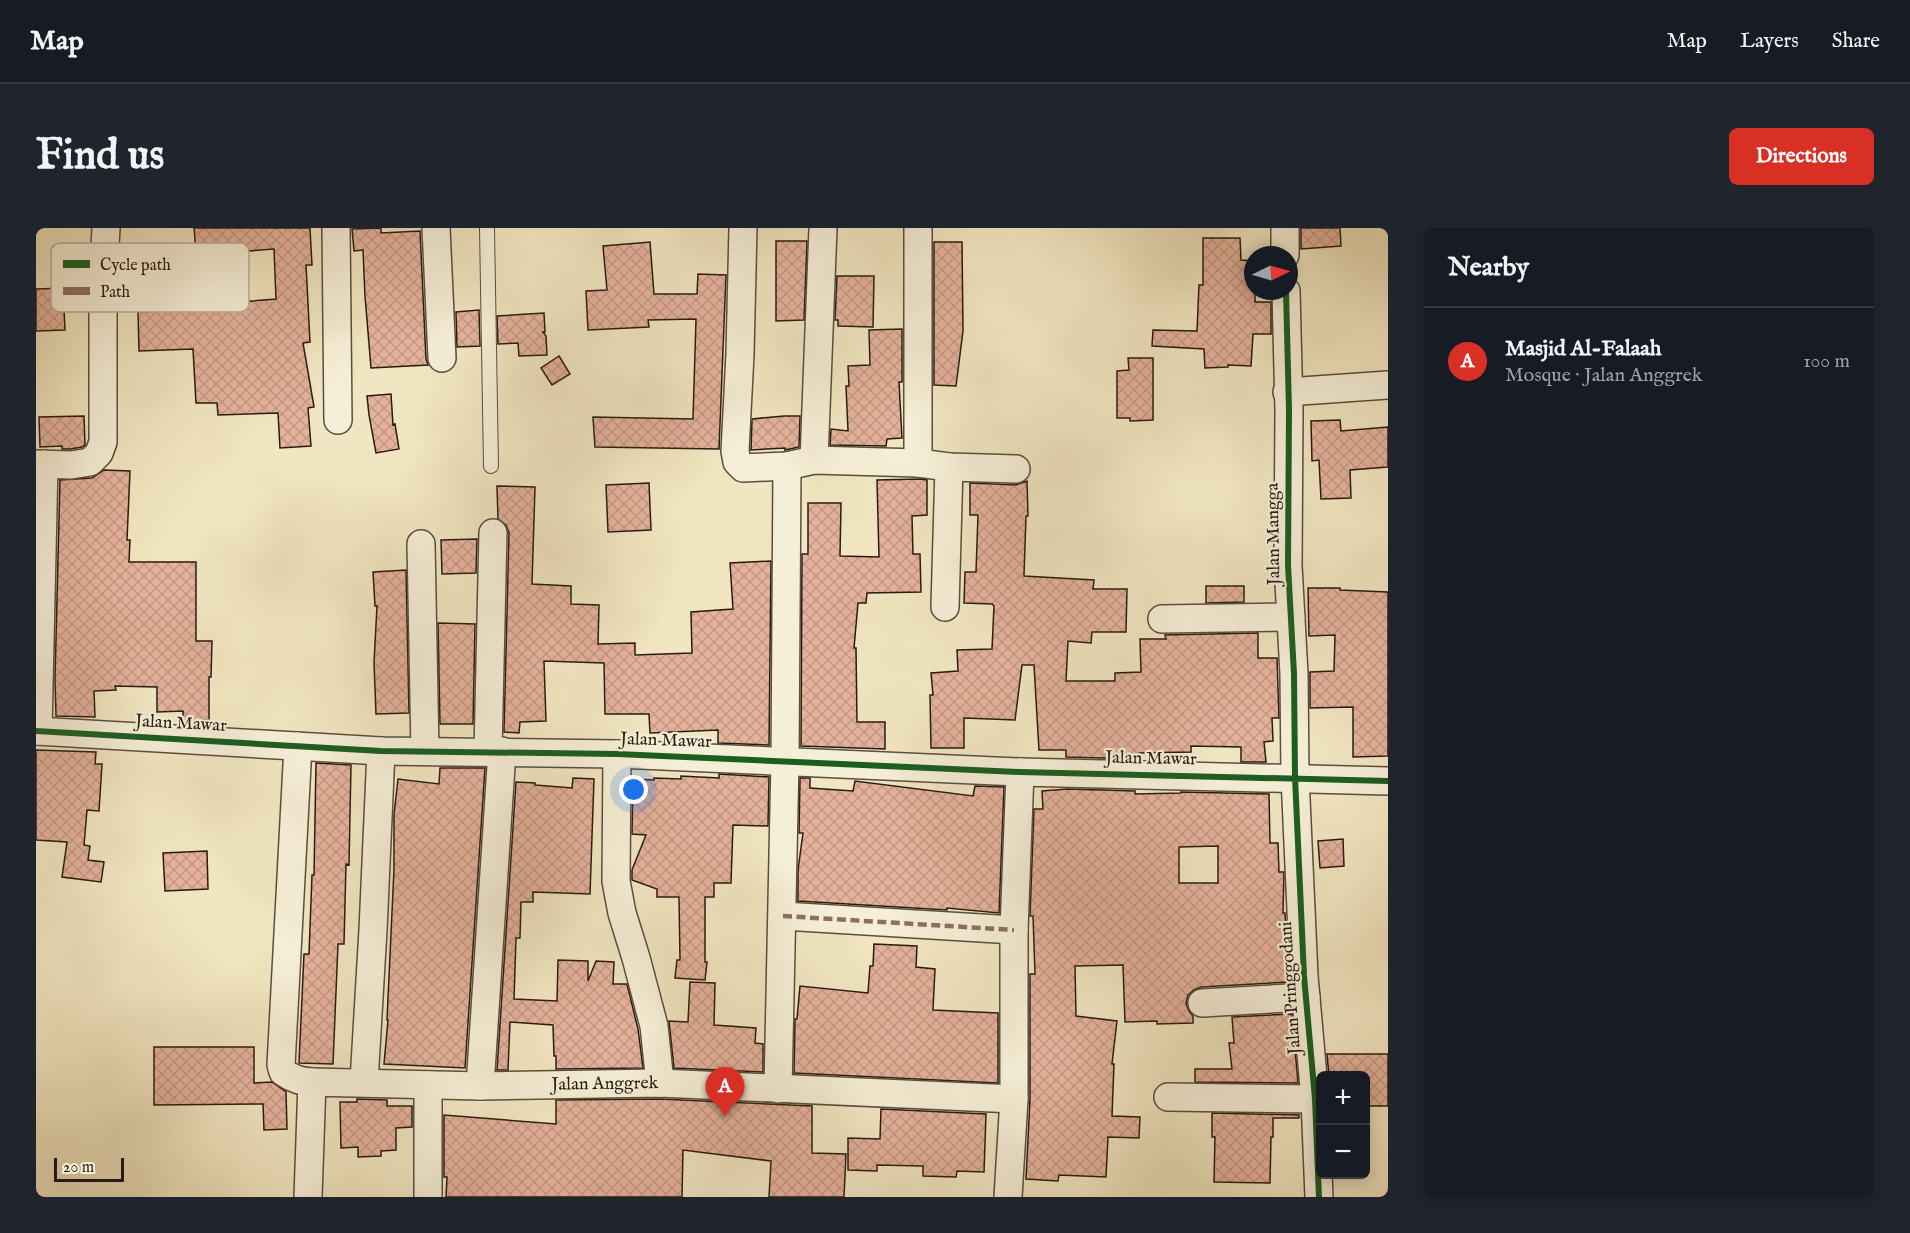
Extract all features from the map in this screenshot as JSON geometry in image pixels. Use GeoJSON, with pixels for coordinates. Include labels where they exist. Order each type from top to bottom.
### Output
{"type":"FeatureCollection","features":[{"type":"Feature","properties":{"kind":"street"},"geometry":{"type":"LineString","coordinates":[[105,243],[106,228]]}},
{"type":"Feature","properties":{"kind":"street"},"geometry":{"type":"LineString","coordinates":[[336,228],[338,420]]}},
{"type":"Feature","properties":{"kind":"street"},"geometry":{"type":"LineString","coordinates":[[436,228],[442,358]]}},
{"type":"Feature","properties":{"kind":"street"},"geometry":{"type":"LineString","coordinates":[[742,228],[740,354],[735,451],[737,462],[744,468],[787,466],[814,460],[1016,468]]}},
{"type":"Feature","properties":{"kind":"street"},"geometry":{"type":"LineString","coordinates":[[814,460],[823,228]]}},
{"type":"Feature","properties":{"kind":"street"},"geometry":{"type":"LineString","coordinates":[[918,228],[918,463]]}},
{"type":"Feature","properties":{"kind":"street"},"geometry":{"type":"LineString","coordinates":[[1284,228],[1285,246]]}},
{"type":"Feature","properties":{"kind":"street","name":"Jalan Mangga"},"geometry":{"type":"LineString","coordinates":[[1286,300],[1288,565],[1295,777]]}},
{"type":"Feature","properties":{"kind":"street"},"geometry":{"type":"LineString","coordinates":[[37,731],[40,464],[71,465],[90,462],[99,453],[103,442],[103,312]]}},
{"type":"Feature","properties":{"kind":"street"},"geometry":{"type":"LineString","coordinates":[[1287,392],[1388,385]]}},
{"type":"Feature","properties":{"kind":"street"},"geometry":{"type":"LineString","coordinates":[[778,1089],[783,916],[787,466]]}},
{"type":"Feature","properties":{"kind":"street"},"geometry":{"type":"LineString","coordinates":[[945,607],[949,466]]}},
{"type":"Feature","properties":{"kind":"street"},"geometry":{"type":"LineString","coordinates":[[480,1086],[495,751],[493,533]]}},
{"type":"Feature","properties":{"kind":"street"},"geometry":{"type":"LineString","coordinates":[[421,544],[425,751]]}},
{"type":"Feature","properties":{"kind":"street"},"geometry":{"type":"LineString","coordinates":[[1162,619],[1291,617]]}},
{"type":"Feature","properties":{"kind":"street","name":"Jalan Mawar"},"geometry":{"type":"LineString","coordinates":[[37,731],[381,751],[617,754],[1020,771],[1388,781]]}},
{"type":"Feature","properties":{"kind":"street","name":"Jalan Anggrek"},"geometry":{"type":"LineString","coordinates":[[298,746],[281,1065],[283,1072],[291,1078],[301,1082],[480,1086],[660,1083],[1014,1099]]}},
{"type":"Feature","properties":{"kind":"street"},"geometry":{"type":"LineString","coordinates":[[364,1082],[374,930],[381,751]]}},
{"type":"Feature","properties":{"kind":"street"},"geometry":{"type":"LineString","coordinates":[[617,754],[616,881],[622,913],[654,1026],[660,1083]]}},
{"type":"Feature","properties":{"kind":"street"},"geometry":{"type":"LineString","coordinates":[[1008,1197],[1014,1099],[1014,930],[1020,771]]}},
{"type":"Feature","properties":{"kind":"street","name":"Jalan Pringgodani"},"geometry":{"type":"LineString","coordinates":[[1295,777],[1319,1197]]}},
{"type":"Feature","properties":{"kind":"street"},"geometry":{"type":"LineString","coordinates":[[783,916],[1014,930]]}},
{"type":"Feature","properties":{"kind":"street"},"geometry":{"type":"LineString","coordinates":[[1202,1003],[1306,997]]}},
{"type":"Feature","properties":{"kind":"street"},"geometry":{"type":"LineString","coordinates":[[308,1197],[312,1082]]}},
{"type":"Feature","properties":{"kind":"street"},"geometry":{"type":"LineString","coordinates":[[428,1084],[428,1196]]}},
{"type":"Feature","properties":{"kind":"street"},"geometry":{"type":"LineString","coordinates":[[1168,1097],[1315,1099]]}},
{"type":"Feature","properties":{"kind":"lane"},"geometry":{"type":"LineString","coordinates":[[487,228],[491,466]]}},
{"type":"Feature","properties":{"kind":"building"},"geometry":{"type":"Polygon","coordinates":[[[194,228],[310,228],[312,265],[306,265],[310,342],[303,343],[314,407],[308,408],[311,446],[280,448],[278,413],[218,415],[217,403],[196,403],[193,349],[139,351],[138,312],[249,312],[249,301],[276,299],[274,249],[249,251],[249,243],[195,243],[194,228]]]}},
{"type":"Feature","properties":{"kind":"building"},"geometry":{"type":"Polygon","coordinates":[[[381,228],[381,233],[420,231],[428,365],[371,368],[363,250],[354,251],[352,229],[381,228]]]}},
{"type":"Feature","properties":{"kind":"building"},"geometry":{"type":"Polygon","coordinates":[[[1301,228],[1340,228],[1341,246],[1301,249],[1301,228]]]}},
{"type":"Feature","properties":{"kind":"building"},"geometry":{"type":"Polygon","coordinates":[[[1203,238],[1240,238],[1241,260],[1244,260],[1244,300],[1271,302],[1271,334],[1253,334],[1251,366],[1228,365],[1228,367],[1205,368],[1204,349],[1152,346],[1153,330],[1197,331],[1199,285],[1203,285],[1203,238]]]}},
{"type":"Feature","properties":{"kind":"building"},"geometry":{"type":"Polygon","coordinates":[[[776,241],[807,241],[804,320],[776,321],[776,241]]]}},
{"type":"Feature","properties":{"kind":"building"},"geometry":{"type":"Polygon","coordinates":[[[650,242],[654,294],[697,294],[698,274],[726,275],[719,449],[595,447],[593,417],[693,419],[696,319],[648,320],[649,327],[588,330],[586,291],[607,290],[603,246],[650,242]]]}},
{"type":"Feature","properties":{"kind":"building"},"geometry":{"type":"Polygon","coordinates":[[[934,242],[962,242],[963,331],[956,386],[934,385],[934,242]]]}},
{"type":"Feature","properties":{"kind":"building"},"geometry":{"type":"Polygon","coordinates":[[[837,276],[874,276],[873,327],[838,326],[838,320],[835,320],[837,276]]]}},
{"type":"Feature","properties":{"kind":"building"},"geometry":{"type":"Polygon","coordinates":[[[51,288],[51,312],[64,312],[65,330],[36,331],[36,289],[51,288]]]}},
{"type":"Feature","properties":{"kind":"building"},"geometry":{"type":"Polygon","coordinates":[[[479,310],[480,346],[457,347],[456,312],[479,310]]]}},
{"type":"Feature","properties":{"kind":"building"},"geometry":{"type":"Polygon","coordinates":[[[544,313],[545,332],[543,332],[546,336],[547,355],[519,356],[518,343],[498,344],[497,316],[544,313]]]}},
{"type":"Feature","properties":{"kind":"building"},"geometry":{"type":"Polygon","coordinates":[[[902,329],[902,382],[899,382],[902,438],[887,439],[886,446],[830,445],[831,429],[848,431],[846,386],[849,386],[848,366],[870,365],[869,330],[902,329]]]}},
{"type":"Feature","properties":{"kind":"building"},"geometry":{"type":"Polygon","coordinates":[[[559,356],[570,374],[552,385],[541,368],[559,356]]]}},
{"type":"Feature","properties":{"kind":"building"},"geometry":{"type":"Polygon","coordinates":[[[1128,358],[1153,358],[1153,420],[1130,421],[1130,418],[1117,418],[1117,371],[1129,370],[1128,358]]]}},
{"type":"Feature","properties":{"kind":"building"},"geometry":{"type":"Polygon","coordinates":[[[391,394],[393,425],[395,424],[399,449],[376,453],[367,396],[391,394]]]}},
{"type":"Feature","properties":{"kind":"building"},"geometry":{"type":"Polygon","coordinates":[[[84,416],[85,445],[70,449],[62,449],[62,446],[40,447],[39,417],[84,416]]]}},
{"type":"Feature","properties":{"kind":"building"},"geometry":{"type":"Polygon","coordinates":[[[800,416],[799,447],[785,450],[785,448],[751,450],[752,419],[800,416]]]}},
{"type":"Feature","properties":{"kind":"building"},"geometry":{"type":"Polygon","coordinates":[[[1340,420],[1341,431],[1388,427],[1388,467],[1350,470],[1351,498],[1321,499],[1319,460],[1312,461],[1311,421],[1340,420]]]}},
{"type":"Feature","properties":{"kind":"building"},"geometry":{"type":"Polygon","coordinates":[[[104,470],[130,471],[127,540],[130,540],[129,562],[196,562],[196,641],[212,641],[209,720],[183,720],[183,711],[157,712],[157,687],[115,686],[116,690],[94,691],[95,717],[56,716],[60,480],[92,478],[104,470]]]}},
{"type":"Feature","properties":{"kind":"building"},"geometry":{"type":"Polygon","coordinates":[[[877,480],[927,480],[927,515],[912,516],[913,554],[920,554],[921,592],[867,593],[866,603],[858,603],[854,648],[856,648],[857,722],[885,722],[885,749],[801,746],[802,554],[808,554],[808,503],[841,503],[840,556],[879,557],[877,480]]]}},
{"type":"Feature","properties":{"kind":"building"},"geometry":{"type":"Polygon","coordinates":[[[1027,481],[1028,516],[1026,516],[1024,576],[1094,580],[1093,589],[1127,589],[1126,632],[1092,632],[1091,643],[1068,641],[1066,681],[1115,681],[1115,673],[1141,672],[1140,639],[1166,639],[1165,635],[1258,633],[1258,658],[1277,658],[1279,718],[1272,718],[1273,741],[1264,742],[1266,762],[1241,762],[1241,747],[1191,746],[1191,752],[1139,753],[1138,759],[1066,757],[1066,750],[1039,750],[1034,665],[1022,665],[1015,720],[964,718],[964,748],[931,748],[930,695],[933,695],[931,673],[958,671],[957,650],[992,649],[994,606],[964,603],[965,572],[976,572],[978,515],[970,515],[970,483],[1016,485],[1027,481]]]}},
{"type":"Feature","properties":{"kind":"building"},"geometry":{"type":"Polygon","coordinates":[[[649,483],[651,530],[608,532],[606,485],[649,483]]]}},
{"type":"Feature","properties":{"kind":"building"},"geometry":{"type":"Polygon","coordinates":[[[497,486],[535,487],[532,584],[571,586],[571,604],[599,605],[598,644],[635,643],[635,655],[692,653],[691,612],[733,609],[730,563],[771,561],[769,745],[718,743],[718,730],[650,733],[649,714],[605,714],[604,663],[544,661],[546,721],[520,722],[519,733],[504,732],[509,533],[506,525],[498,519],[497,486]]]}},
{"type":"Feature","properties":{"kind":"building"},"geometry":{"type":"Polygon","coordinates":[[[477,539],[476,573],[442,574],[441,540],[477,539]]]}},
{"type":"Feature","properties":{"kind":"building"},"geometry":{"type":"Polygon","coordinates":[[[406,570],[409,713],[376,714],[374,663],[377,606],[375,606],[373,572],[406,570]]]}},
{"type":"Feature","properties":{"kind":"building"},"geometry":{"type":"Polygon","coordinates":[[[1206,586],[1244,586],[1244,602],[1206,603],[1206,586]]]}},
{"type":"Feature","properties":{"kind":"building"},"geometry":{"type":"Polygon","coordinates":[[[1308,588],[1388,592],[1388,756],[1353,757],[1353,707],[1310,708],[1310,672],[1334,671],[1335,635],[1309,636],[1308,588]]]}},
{"type":"Feature","properties":{"kind":"building"},"geometry":{"type":"Polygon","coordinates":[[[438,623],[475,624],[473,724],[440,724],[438,623]]]}},
{"type":"Feature","properties":{"kind":"building"},"geometry":{"type":"Polygon","coordinates":[[[36,750],[96,752],[95,764],[102,764],[99,811],[87,810],[84,845],[90,846],[88,860],[104,862],[101,882],[62,877],[67,842],[36,840],[36,750]]]}},
{"type":"Feature","properties":{"kind":"building"},"geometry":{"type":"Polygon","coordinates":[[[316,763],[351,765],[349,865],[346,864],[344,944],[338,944],[333,1064],[299,1063],[304,954],[309,954],[312,875],[314,875],[316,763]]]}},
{"type":"Feature","properties":{"kind":"building"},"geometry":{"type":"Polygon","coordinates":[[[440,768],[485,768],[465,1068],[384,1064],[388,1020],[394,815],[398,779],[439,784],[440,768]]]}},
{"type":"Feature","properties":{"kind":"building"},"geometry":{"type":"Polygon","coordinates":[[[719,774],[769,777],[768,826],[733,825],[731,883],[714,883],[714,897],[705,897],[705,962],[707,962],[705,980],[675,978],[677,960],[680,960],[679,897],[657,897],[657,889],[632,880],[632,870],[646,835],[632,834],[633,779],[681,779],[681,776],[719,778],[719,774]]]}},
{"type":"Feature","properties":{"kind":"building"},"geometry":{"type":"Polygon","coordinates":[[[573,778],[594,779],[590,894],[533,892],[533,902],[521,902],[520,938],[516,938],[514,999],[557,1001],[558,960],[588,961],[588,981],[596,961],[614,962],[613,984],[627,984],[638,1029],[643,1068],[556,1069],[553,1025],[510,1022],[508,1070],[497,1070],[516,782],[572,788],[573,778]]]}},
{"type":"Feature","properties":{"kind":"building"},"geometry":{"type":"Polygon","coordinates":[[[800,778],[810,778],[810,788],[853,791],[855,781],[973,796],[975,786],[1004,787],[999,913],[947,908],[947,910],[798,901],[798,870],[803,833],[799,833],[800,778]]]}},
{"type":"Feature","properties":{"kind":"building"},"geometry":{"type":"Polygon","coordinates":[[[1068,789],[1135,791],[1135,794],[1181,792],[1269,794],[1270,843],[1278,843],[1279,872],[1284,872],[1283,913],[1285,913],[1289,982],[1201,987],[1188,995],[1186,1003],[1193,1016],[1193,1023],[1125,1022],[1123,965],[1075,966],[1076,1016],[1117,1021],[1112,1064],[1114,1064],[1112,1116],[1140,1117],[1139,1138],[1108,1137],[1106,1177],[1059,1175],[1058,1181],[1026,1179],[1030,1099],[1030,974],[1035,974],[1033,916],[1030,916],[1034,809],[1043,809],[1042,791],[1068,789]],[[1218,846],[1179,847],[1179,883],[1218,883],[1218,846]]]}},
{"type":"Feature","properties":{"kind":"building"},"geometry":{"type":"Polygon","coordinates":[[[1343,839],[1344,866],[1320,868],[1318,841],[1343,839]]]}},
{"type":"Feature","properties":{"kind":"building"},"geometry":{"type":"Polygon","coordinates":[[[207,851],[208,889],[165,891],[163,853],[207,851]]]}},
{"type":"Feature","properties":{"kind":"building"},"geometry":{"type":"Polygon","coordinates":[[[874,944],[917,946],[916,967],[935,969],[933,1010],[998,1013],[998,1083],[794,1073],[795,1019],[797,1019],[800,986],[868,993],[874,944]]]}},
{"type":"Feature","properties":{"kind":"building"},"geometry":{"type":"Polygon","coordinates":[[[690,982],[715,983],[714,1025],[756,1028],[755,1043],[763,1044],[763,1072],[674,1068],[669,1021],[688,1022],[690,982]]]}},
{"type":"Feature","properties":{"kind":"building"},"geometry":{"type":"Polygon","coordinates":[[[1292,1014],[1298,1083],[1195,1082],[1195,1069],[1232,1069],[1229,1043],[1234,1043],[1232,1017],[1292,1014]]]}},
{"type":"Feature","properties":{"kind":"building"},"geometry":{"type":"Polygon","coordinates":[[[154,1047],[254,1047],[254,1083],[272,1082],[286,1092],[287,1129],[264,1130],[263,1104],[154,1105],[154,1047]]]}},
{"type":"Feature","properties":{"kind":"building"},"geometry":{"type":"Polygon","coordinates":[[[1327,1054],[1388,1054],[1388,1106],[1370,1106],[1370,1071],[1329,1071],[1327,1054]]]}},
{"type":"Feature","properties":{"kind":"building"},"geometry":{"type":"Polygon","coordinates":[[[357,1099],[387,1100],[387,1106],[412,1106],[412,1127],[396,1128],[396,1150],[381,1151],[381,1156],[358,1157],[358,1147],[341,1148],[340,1102],[357,1102],[357,1099]]]}},
{"type":"Feature","properties":{"kind":"building"},"geometry":{"type":"Polygon","coordinates":[[[660,1099],[812,1106],[812,1153],[846,1154],[844,1197],[769,1197],[771,1161],[683,1150],[682,1197],[446,1197],[444,1115],[556,1124],[556,1100],[660,1099]]]}},
{"type":"Feature","properties":{"kind":"building"},"geometry":{"type":"Polygon","coordinates":[[[881,1109],[986,1114],[984,1172],[957,1171],[956,1177],[923,1176],[923,1166],[877,1165],[877,1171],[848,1170],[848,1138],[880,1139],[881,1109]]]}},
{"type":"Feature","properties":{"kind":"building"},"geometry":{"type":"Polygon","coordinates":[[[1212,1113],[1299,1115],[1299,1118],[1273,1118],[1270,1183],[1214,1182],[1215,1137],[1212,1137],[1212,1113]]]}},
{"type":"Feature","properties":{"kind":"marked path"},"geometry":{"type":"LineString","coordinates":[[783,916],[1014,930]]}},
{"type":"Feature","properties":{"kind":"cycle path"},"geometry":{"type":"LineString","coordinates":[[1286,300],[1289,410],[1288,565],[1294,674],[1295,777],[1304,976],[1315,1099],[1319,1197]]}},
{"type":"Feature","properties":{"kind":"cycle path"},"geometry":{"type":"LineString","coordinates":[[36,731],[381,751],[617,754],[1020,772],[1388,781]]}},
{"type":"Feature","properties":{"kind":"place","name":"Masjid Al-Falaah"},"geometry":{"type":"Point","coordinates":[725,1117]}}]}
